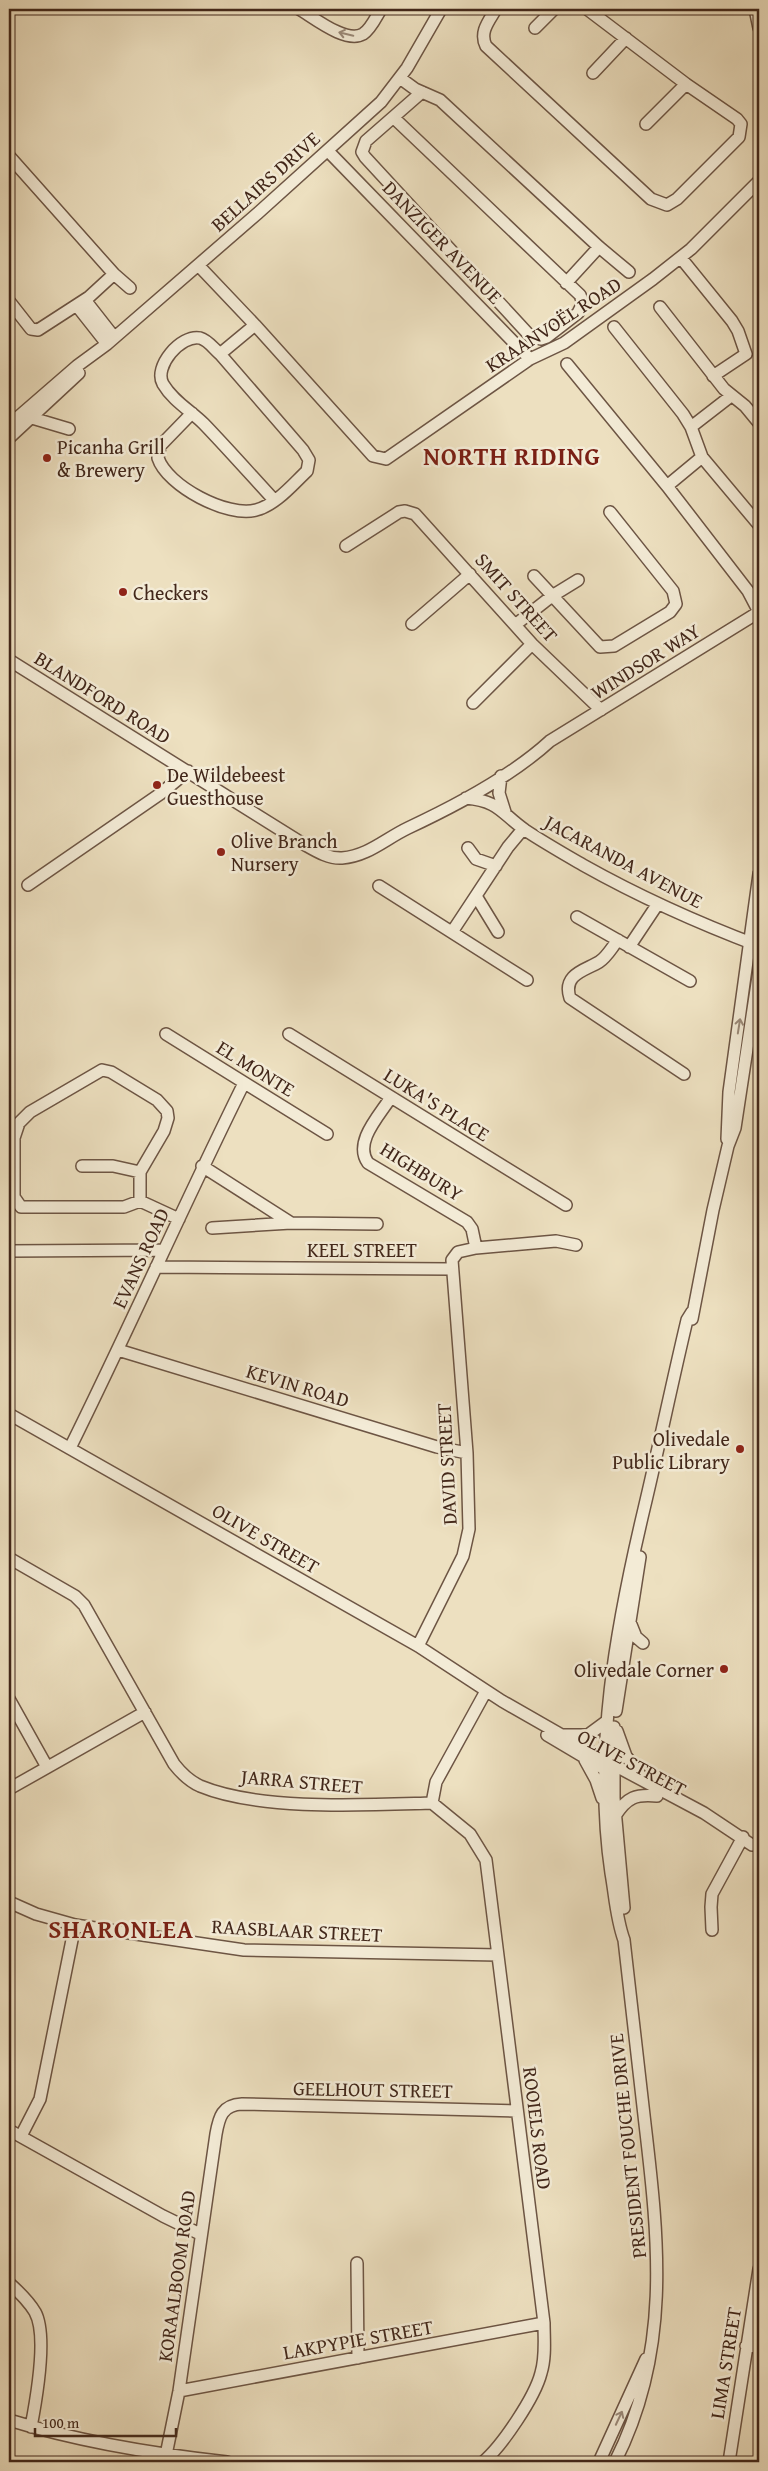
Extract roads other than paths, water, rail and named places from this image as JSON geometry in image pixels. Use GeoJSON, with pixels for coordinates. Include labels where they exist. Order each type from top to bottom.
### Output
{"type":"FeatureCollection","features":[{"type":"Feature","properties":{"kind":"street"},"geometry":{"type":"LineString","coordinates":[[299,9],[350,37],[358,36],[368,30],[381,9]]}},
{"type":"Feature","properties":{"kind":"street","name":"BELLAIRS DRIVE"},"geometry":{"type":"LineString","coordinates":[[9,425],[77,366],[89,360],[111,341],[381,102],[400,78],[441,9]]}},
{"type":"Feature","properties":{"kind":"street"},"geometry":{"type":"LineString","coordinates":[[496,9],[482,34],[486,46],[651,198],[667,205],[677,198],[739,137],[742,128],[737,119],[686,84],[588,9]]}},
{"type":"Feature","properties":{"kind":"street"},"geometry":{"type":"LineString","coordinates":[[534,28],[554,9]]}},
{"type":"Feature","properties":{"kind":"street"},"geometry":{"type":"LineString","coordinates":[[755,9],[759,28]]}},
{"type":"Feature","properties":{"kind":"street"},"geometry":{"type":"LineString","coordinates":[[593,73],[626,38]]}},
{"type":"Feature","properties":{"kind":"street"},"geometry":{"type":"LineString","coordinates":[[400,78],[422,92],[440,100],[599,247],[629,272]]}},
{"type":"Feature","properties":{"kind":"street"},"geometry":{"type":"LineString","coordinates":[[646,124],[686,84]]}},
{"type":"Feature","properties":{"kind":"street"},"geometry":{"type":"LineString","coordinates":[[394,118],[566,283],[580,294],[582,308],[547,337],[541,339],[531,337],[365,157],[362,152],[366,140],[394,118],[422,92]]}},
{"type":"Feature","properties":{"kind":"street","name":"DANZIGER AVENUE"},"geometry":{"type":"LineString","coordinates":[[328,150],[530,359]]}},
{"type":"Feature","properties":{"kind":"street"},"geometry":{"type":"LineString","coordinates":[[9,156],[114,274],[130,288]]}},
{"type":"Feature","properties":{"kind":"street","name":"KRAANVOËL ROAD"},"geometry":{"type":"LineString","coordinates":[[255,325],[377,458],[386,459],[530,359],[564,343],[681,258],[759,182]]}},
{"type":"Feature","properties":{"kind":"street"},"geometry":{"type":"LineString","coordinates":[[566,283],[599,247]]}},
{"type":"Feature","properties":{"kind":"street"},"geometry":{"type":"LineString","coordinates":[[681,258],[732,321],[746,354],[713,376]]}},
{"type":"Feature","properties":{"kind":"street"},"geometry":{"type":"LineString","coordinates":[[198,265],[255,325],[220,354]]}},
{"type":"Feature","properties":{"kind":"street"},"geometry":{"type":"LineString","coordinates":[[9,301],[34,330],[43,328],[81,303],[114,274]]}},
{"type":"Feature","properties":{"kind":"street"},"geometry":{"type":"LineString","coordinates":[[81,303],[111,341]]}},
{"type":"Feature","properties":{"kind":"street"},"geometry":{"type":"LineString","coordinates":[[660,307],[713,376],[731,396],[745,406],[759,423]]}},
{"type":"Feature","properties":{"kind":"street"},"geometry":{"type":"LineString","coordinates":[[614,327],[683,414],[691,427],[702,457],[759,525]]}},
{"type":"Feature","properties":{"kind":"street"},"geometry":{"type":"LineString","coordinates":[[192,413],[158,451],[160,463],[179,486],[196,496],[245,512],[255,511],[274,500],[307,471],[309,460],[303,450],[220,354],[206,340],[195,337],[181,344],[165,361],[161,371],[163,384],[192,413],[274,500]]}},
{"type":"Feature","properties":{"kind":"street","name":"BELLAIRS DRIVE"},"geometry":{"type":"LineString","coordinates":[[9,438],[82,371],[89,360]]}},
{"type":"Feature","properties":{"kind":"street"},"geometry":{"type":"LineString","coordinates":[[567,364],[667,486],[748,591],[759,612]]}},
{"type":"Feature","properties":{"kind":"street"},"geometry":{"type":"LineString","coordinates":[[691,427],[731,396]]}},
{"type":"Feature","properties":{"kind":"street"},"geometry":{"type":"LineString","coordinates":[[32,418],[68,429]]}},
{"type":"Feature","properties":{"kind":"street"},"geometry":{"type":"LineString","coordinates":[[667,486],[702,457]]}},
{"type":"Feature","properties":{"kind":"street","name":"SMIT STREET"},"geometry":{"type":"LineString","coordinates":[[346,546],[394,514],[405,511],[419,517],[532,644],[601,710]]}},
{"type":"Feature","properties":{"kind":"street"},"geometry":{"type":"LineString","coordinates":[[534,576],[594,642],[605,648],[614,646],[670,612],[676,604],[673,591],[610,512]]}},
{"type":"Feature","properties":{"kind":"street"},"geometry":{"type":"LineString","coordinates":[[412,624],[470,574]]}},
{"type":"Feature","properties":{"kind":"street"},"geometry":{"type":"LineString","coordinates":[[515,625],[552,596],[578,580]]}},
{"type":"Feature","properties":{"kind":"street","name":"WINDSOR WAY"},"geometry":{"type":"LineString","coordinates":[[408,828],[418,817],[535,747],[550,741],[759,612]]}},
{"type":"Feature","properties":{"kind":"street"},"geometry":{"type":"LineString","coordinates":[[473,703],[532,644]]}},
{"type":"Feature","properties":{"kind":"street","name":"BLANDFORD ROAD"},"geometry":{"type":"LineString","coordinates":[[9,660],[300,842],[332,857]]}},
{"type":"Feature","properties":{"kind":"street","name":"WINDSOR WAY"},"geometry":{"type":"LineString","coordinates":[[332,857],[359,855],[408,828],[421,824],[501,776],[539,751],[550,741]]}},
{"type":"Feature","properties":{"kind":"street"},"geometry":{"type":"LineString","coordinates":[[28,885],[160,794],[188,771]]}},
{"type":"Feature","properties":{"kind":"street"},"geometry":{"type":"LineString","coordinates":[[501,776],[499,793],[505,812]]}},
{"type":"Feature","properties":{"kind":"street","name":"JACARANDA AVENUE"},"geometry":{"type":"LineString","coordinates":[[466,798],[485,801],[505,812],[523,828],[582,865],[657,905],[755,945]]}},
{"type":"Feature","properties":{"kind":"street"},"geometry":{"type":"LineString","coordinates":[[452,932],[523,828]]}},
{"type":"Feature","properties":{"kind":"street"},"geometry":{"type":"LineString","coordinates":[[468,848],[476,859],[496,866]]}},
{"type":"Feature","properties":{"kind":"street","name":"PRESIDENT FOUCHE DRIVE"},"geometry":{"type":"LineString","coordinates":[[728,1146],[729,1092],[755,945],[759,874]]}},
{"type":"Feature","properties":{"kind":"street"},"geometry":{"type":"LineString","coordinates":[[378,886],[527,980]]}},
{"type":"Feature","properties":{"kind":"street"},"geometry":{"type":"LineString","coordinates":[[476,896],[498,932]]}},
{"type":"Feature","properties":{"kind":"street"},"geometry":{"type":"LineString","coordinates":[[629,947],[657,905]]}},
{"type":"Feature","properties":{"kind":"street"},"geometry":{"type":"LineString","coordinates":[[578,917],[690,981]]}},
{"type":"Feature","properties":{"kind":"street"},"geometry":{"type":"LineString","coordinates":[[618,940],[599,962],[582,968],[576,973],[569,987],[570,998],[684,1074]]}},
{"type":"Feature","properties":{"kind":"street","name":"PRESIDENT FOUCHE DRIVE"},"geometry":{"type":"LineString","coordinates":[[611,1722],[641,1553],[728,1146],[735,1128],[759,970]]}},
{"type":"Feature","properties":{"kind":"street"},"geometry":{"type":"LineString","coordinates":[[755,1000],[759,984]]}},
{"type":"Feature","properties":{"kind":"street","name":"EL MONTE"},"geometry":{"type":"LineString","coordinates":[[166,1034],[327,1134]]}},
{"type":"Feature","properties":{"kind":"street","name":"LUKA'S PLACE"},"geometry":{"type":"LineString","coordinates":[[290,1034],[566,1205]]}},
{"type":"Feature","properties":{"kind":"street"},"geometry":{"type":"LineString","coordinates":[[140,1201],[140,1172],[164,1131],[168,1118],[167,1111],[157,1100],[107,1070],[97,1071],[30,1112],[19,1123],[16,1130],[14,1197],[21,1207],[124,1207],[140,1201],[179,1219]]}},
{"type":"Feature","properties":{"kind":"street","name":"EVANS ROAD"},"geometry":{"type":"LineString","coordinates":[[70,1448],[118,1350],[202,1166],[244,1083]]}},
{"type":"Feature","properties":{"kind":"street","name":"HIGHBURY"},"geometry":{"type":"LineString","coordinates":[[391,1097],[365,1139],[363,1152],[365,1158],[368,1163],[466,1222],[472,1230],[476,1248]]}},
{"type":"Feature","properties":{"kind":"street"},"geometry":{"type":"LineString","coordinates":[[82,1166],[114,1166],[140,1172]]}},
{"type":"Feature","properties":{"kind":"street"},"geometry":{"type":"LineString","coordinates":[[202,1166],[291,1223]]}},
{"type":"Feature","properties":{"kind":"street"},"geometry":{"type":"LineString","coordinates":[[212,1228],[291,1223],[377,1224]]}},
{"type":"Feature","properties":{"kind":"street"},"geometry":{"type":"LineString","coordinates":[[451,1269],[452,1260],[458,1252],[476,1248],[556,1241],[576,1245]]}},
{"type":"Feature","properties":{"kind":"street"},"geometry":{"type":"LineString","coordinates":[[9,1252],[164,1250]]}},
{"type":"Feature","properties":{"kind":"street","name":"KEEL STREET"},"geometry":{"type":"LineString","coordinates":[[156,1267],[451,1269]]}},
{"type":"Feature","properties":{"kind":"street","name":"DAVID STREET"},"geometry":{"type":"LineString","coordinates":[[418,1646],[467,1543],[470,1512],[467,1453],[451,1269]]}},
{"type":"Feature","properties":{"kind":"street","name":"PRESIDENT FOUCHE DRIVE"},"geometry":{"type":"LineString","coordinates":[[615,2462],[633,2423],[646,2381],[656,2306],[658,2247],[624,1940],[625,1926],[611,1816],[611,1722],[616,1640],[687,1320],[692,1312]]}},
{"type":"Feature","properties":{"kind":"street","name":"KEVIN ROAD"},"geometry":{"type":"LineString","coordinates":[[118,1350],[437,1447],[467,1453]]}},
{"type":"Feature","properties":{"kind":"street","name":"OLIVE STREET"},"geometry":{"type":"LineString","coordinates":[[9,1414],[418,1646],[486,1691],[519,1709],[610,1767],[749,1843]]}},
{"type":"Feature","properties":{"kind":"street","name":"JARRA STREET"},"geometry":{"type":"LineString","coordinates":[[9,1558],[75,1596],[84,1605],[179,1770],[192,1782],[211,1790],[268,1801],[359,1805],[432,1803]]}},
{"type":"Feature","properties":{"kind":"street"},"geometry":{"type":"LineString","coordinates":[[629,1620],[636,1637],[642,1643]]}},
{"type":"Feature","properties":{"kind":"street"},"geometry":{"type":"LineString","coordinates":[[432,1803],[436,1782],[486,1691]]}},
{"type":"Feature","properties":{"kind":"street"},"geometry":{"type":"LineString","coordinates":[[9,1699],[47,1767]]}},
{"type":"Feature","properties":{"kind":"street","name":"OLIVE STREET"},"geometry":{"type":"LineString","coordinates":[[502,1701],[515,1714],[583,1758],[610,1767]]}},
{"type":"Feature","properties":{"kind":"street"},"geometry":{"type":"LineString","coordinates":[[9,1789],[145,1712]]}},
{"type":"Feature","properties":{"kind":"street"},"geometry":{"type":"LineString","coordinates":[[560,1735],[588,1735],[611,1722],[633,1767],[659,1793]]}},
{"type":"Feature","properties":{"kind":"street"},"geometry":{"type":"LineString","coordinates":[[583,1758],[598,1785],[611,1816],[632,1797],[659,1793]]}},
{"type":"Feature","properties":{"kind":"street","name":"ROOIELS ROAD"},"geometry":{"type":"LineString","coordinates":[[432,1803],[470,1834],[483,1852],[490,1880],[516,2111],[544,2323],[541,2374],[519,2417],[497,2448],[483,2462]]}},
{"type":"Feature","properties":{"kind":"street"},"geometry":{"type":"LineString","coordinates":[[712,1930],[712,1894],[749,1843]]}},
{"type":"Feature","properties":{"kind":"street","name":"RAASBLAAR STREET"},"geometry":{"type":"LineString","coordinates":[[9,1902],[36,1914],[75,1925],[244,1950],[498,1955]]}},
{"type":"Feature","properties":{"kind":"street"},"geometry":{"type":"LineString","coordinates":[[20,2136],[40,2099],[75,1925]]}},
{"type":"Feature","properties":{"kind":"street","name":"GEELHOUT STREET"},"geometry":{"type":"LineString","coordinates":[[229,2106],[242,2104],[516,2111]]}},
{"type":"Feature","properties":{"kind":"street","name":"KORAALBOOM ROAD"},"geometry":{"type":"LineString","coordinates":[[166,2455],[179,2390],[200,2234],[219,2118],[229,2106]]}},
{"type":"Feature","properties":{"kind":"street"},"geometry":{"type":"LineString","coordinates":[[9,2130],[200,2234]]}},
{"type":"Feature","properties":{"kind":"street"},"geometry":{"type":"LineString","coordinates":[[357,2263],[358,2358]]}},
{"type":"Feature","properties":{"kind":"street","name":"LIMA STREET"},"geometry":{"type":"LineString","coordinates":[[729,2462],[759,2270]]}},
{"type":"Feature","properties":{"kind":"street"},"geometry":{"type":"LineString","coordinates":[[9,2283],[35,2312],[39,2324],[38,2389],[31,2427]]}},
{"type":"Feature","properties":{"kind":"street","name":"LAKPYPIE STREET"},"geometry":{"type":"LineString","coordinates":[[179,2390],[544,2323]]}},
{"type":"Feature","properties":{"kind":"street"},"geometry":{"type":"LineString","coordinates":[[746,2346],[759,2347]]}},
{"type":"Feature","properties":{"kind":"street","name":"PRESIDENT FOUCHE DRIVE"},"geometry":{"type":"LineString","coordinates":[[599,2462],[650,2348]]}},
{"type":"Feature","properties":{"kind":"street"},"geometry":{"type":"LineString","coordinates":[[9,2420],[31,2427],[166,2455],[227,2462]]}},
{"type":"Feature","properties":{"kind":"place","name":"Picanha Grill & Brewery"},"geometry":{"type":"Point","coordinates":[47,458]}},
{"type":"Feature","properties":{"kind":"place","name":"Checkers"},"geometry":{"type":"Point","coordinates":[123,592]}},
{"type":"Feature","properties":{"kind":"place","name":"De Wildebeest Guesthouse"},"geometry":{"type":"Point","coordinates":[157,785]}},
{"type":"Feature","properties":{"kind":"place","name":"Olive Branch Nursery"},"geometry":{"type":"Point","coordinates":[221,852]}},
{"type":"Feature","properties":{"kind":"place","name":"Olivedale Public Library"},"geometry":{"type":"Point","coordinates":[740,1449]}},
{"type":"Feature","properties":{"kind":"place","name":"Olivedale Corner"},"geometry":{"type":"Point","coordinates":[724,1669]}},
{"type":"Feature","properties":{"kind":"district","name":"NORTH RIDING"},"geometry":{"type":"Point","coordinates":[512,456]}},
{"type":"Feature","properties":{"kind":"district","name":"SHARONLEA"},"geometry":{"type":"Point","coordinates":[121,1929]}}]}
